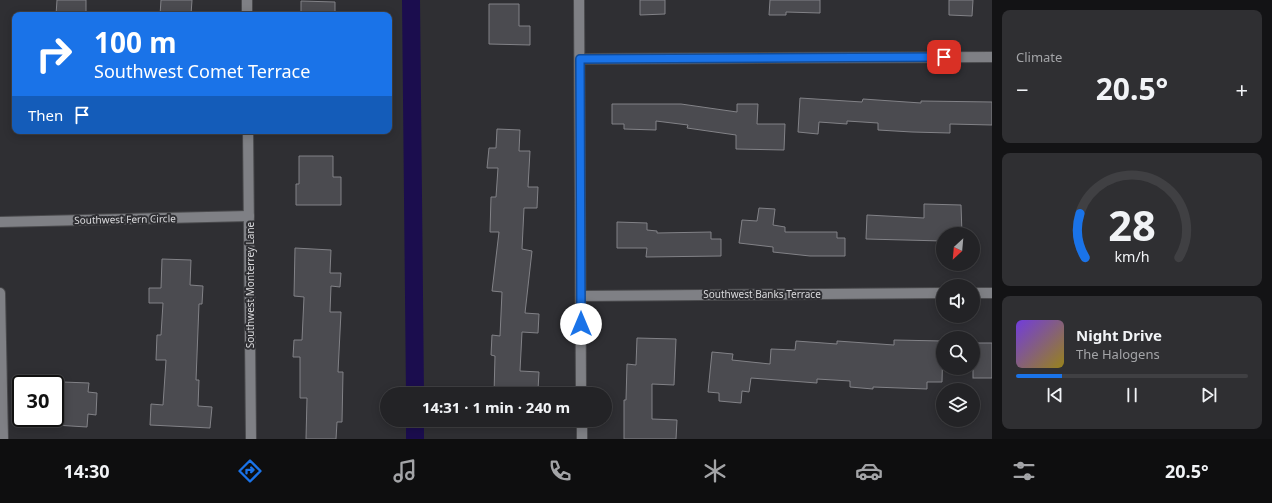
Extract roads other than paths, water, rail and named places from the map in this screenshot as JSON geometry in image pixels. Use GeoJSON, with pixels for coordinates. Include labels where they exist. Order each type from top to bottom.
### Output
{"type":"FeatureCollection","features":[{"type":"Feature","properties":{"kind":"street"},"geometry":{"type":"LineString","coordinates":[[247,0],[247,12]]}},
{"type":"Feature","properties":{"kind":"street"},"geometry":{"type":"LineString","coordinates":[[579,0],[582,387]]}},
{"type":"Feature","properties":{"kind":"street"},"geometry":{"type":"LineString","coordinates":[[580,59],[992,57]]}},
{"type":"Feature","properties":{"kind":"street","name":"Southwest Monterrey Lane"},"geometry":{"type":"LineString","coordinates":[[248,134],[251,439]]}},
{"type":"Feature","properties":{"kind":"street","name":"Southwest Fern Circle"},"geometry":{"type":"LineString","coordinates":[[0,222],[249,216]]}},
{"type":"Feature","properties":{"kind":"street"},"geometry":{"type":"LineString","coordinates":[[0,293],[3,439]]}},
{"type":"Feature","properties":{"kind":"street","name":"Southwest Banks Terrace"},"geometry":{"type":"LineString","coordinates":[[581,296],[936,293]]}},
{"type":"Feature","properties":{"kind":"street"},"geometry":{"type":"LineString","coordinates":[[980,293],[992,293]]}},
{"type":"Feature","properties":{"kind":"street"},"geometry":{"type":"LineString","coordinates":[[582,427],[582,439]]}},
{"type":"Feature","properties":{"kind":"waterway"},"geometry":{"type":"LineString","coordinates":[[411,0],[415,387]]}},
{"type":"Feature","properties":{"kind":"waterway"},"geometry":{"type":"LineString","coordinates":[[415,427],[415,439]]}}]}
